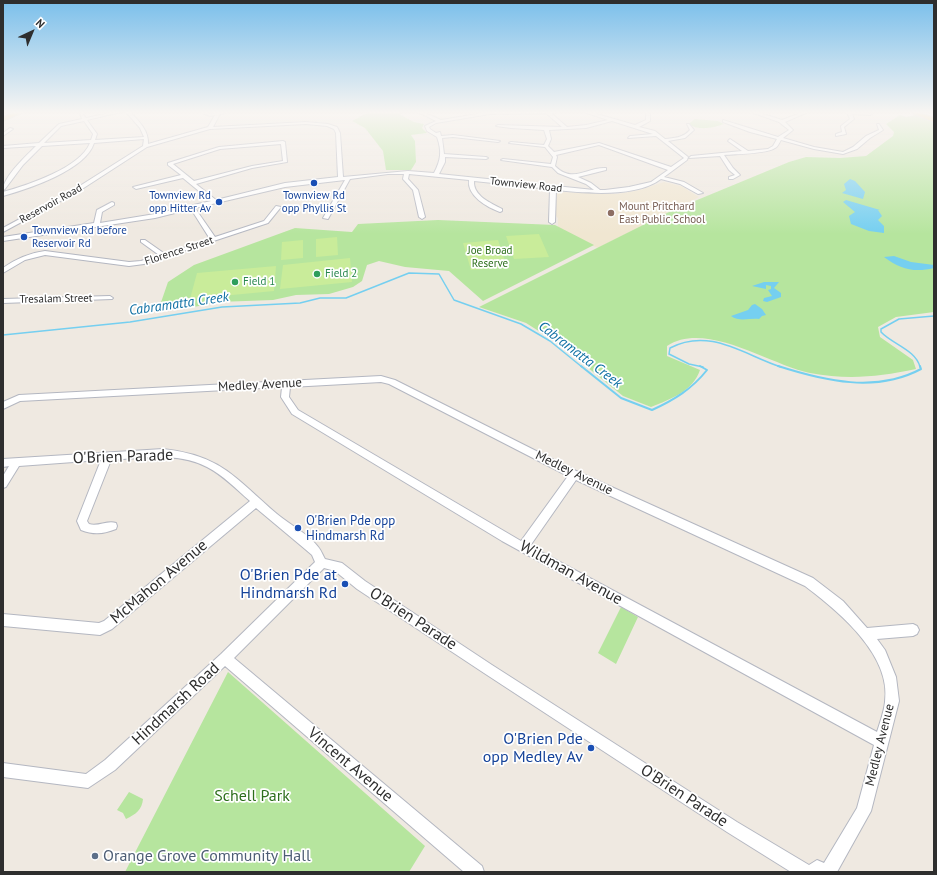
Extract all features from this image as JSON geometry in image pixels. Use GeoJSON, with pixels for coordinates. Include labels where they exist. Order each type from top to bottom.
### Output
{"type":"FeatureCollection","features":[{"type":"Feature","properties":{"kind":"street"},"geometry":{"type":"LineString","coordinates":[[3,188],[20,164],[32,153]]}},
{"type":"Feature","properties":{"kind":"street"},"geometry":{"type":"LineString","coordinates":[[3,194],[30,187],[82,158],[86,153]]}},
{"type":"Feature","properties":{"kind":"street","name":"Reservoir Road"},"geometry":{"type":"LineString","coordinates":[[3,230],[77,190],[134,153]]}},
{"type":"Feature","properties":{"kind":"street"},"geometry":{"type":"LineString","coordinates":[[204,153],[170,164],[215,202]]}},
{"type":"Feature","properties":{"kind":"street"},"geometry":{"type":"LineString","coordinates":[[193,183],[252,167],[285,162],[284,153]]}},
{"type":"Feature","properties":{"kind":"street","name":"Reservoir Road"},"geometry":{"type":"LineString","coordinates":[[339,153],[341,179]]}},
{"type":"Feature","properties":{"kind":"street"},"geometry":{"type":"LineString","coordinates":[[553,166],[555,159],[553,154],[558,153]]}},
{"type":"Feature","properties":{"kind":"street"},"geometry":{"type":"LineString","coordinates":[[625,153],[672,169]]}},
{"type":"Feature","properties":{"kind":"street"},"geometry":{"type":"LineString","coordinates":[[682,153],[688,158],[737,153]]}},
{"type":"Feature","properties":{"kind":"street"},"geometry":{"type":"LineString","coordinates":[[722,154],[730,167],[738,175],[731,178]]}},
{"type":"Feature","properties":{"kind":"street"},"geometry":{"type":"LineString","coordinates":[[436,175],[443,164],[442,155],[486,158]]}},
{"type":"Feature","properties":{"kind":"street","name":"Townview Road"},"geometry":{"type":"LineString","coordinates":[[3,239],[150,217],[279,186],[408,172],[599,192],[636,188],[649,185],[662,178],[688,158]]}},
{"type":"Feature","properties":{"kind":"street"},"geometry":{"type":"LineString","coordinates":[[503,160],[553,166],[560,173],[588,182],[599,192]]}},
{"type":"Feature","properties":{"kind":"street"},"geometry":{"type":"LineString","coordinates":[[573,177],[604,169]]}},
{"type":"Feature","properties":{"kind":"street"},"geometry":{"type":"LineString","coordinates":[[408,172],[405,179],[415,190],[422,217]]}},
{"type":"Feature","properties":{"kind":"street"},"geometry":{"type":"LineString","coordinates":[[136,187],[185,176]]}},
{"type":"Feature","properties":{"kind":"street"},"geometry":{"type":"LineString","coordinates":[[326,218],[348,178]]}},
{"type":"Feature","properties":{"kind":"street"},"geometry":{"type":"LineString","coordinates":[[662,178],[682,183],[700,193]]}},
{"type":"Feature","properties":{"kind":"street"},"geometry":{"type":"LineString","coordinates":[[472,179],[471,185],[476,195],[500,210]]}},
{"type":"Feature","properties":{"kind":"street"},"geometry":{"type":"LineString","coordinates":[[552,222],[553,188]]}},
{"type":"Feature","properties":{"kind":"street"},"geometry":{"type":"LineString","coordinates":[[97,225],[99,211],[112,204]]}},
{"type":"Feature","properties":{"kind":"street"},"geometry":{"type":"LineString","coordinates":[[192,207],[214,240]]}},
{"type":"Feature","properties":{"kind":"street","name":"Florence Street"},"geometry":{"type":"LineString","coordinates":[[3,270],[22,258],[33,254],[45,253],[129,264],[142,263],[266,222],[278,207]]}},
{"type":"Feature","properties":{"kind":"street"},"geometry":{"type":"LineString","coordinates":[[143,241],[164,256]]}},
{"type":"Feature","properties":{"kind":"street","name":"Tresalam Street"},"geometry":{"type":"LineString","coordinates":[[3,301],[110,298]]}},
{"type":"Feature","properties":{"kind":"street","name":"Medley Avenue"},"geometry":{"type":"LineString","coordinates":[[3,406],[11,400],[18,398],[381,379],[392,382],[574,474],[809,582],[840,606],[865,634],[880,654],[890,677],[892,701],[880,741],[864,812],[827,872]]}},
{"type":"Feature","properties":{"kind":"street","name":"Wildman Avenue"},"geometry":{"type":"LineString","coordinates":[[286,383],[285,397],[295,412],[523,547],[880,741]]}},
{"type":"Feature","properties":{"kind":"street","name":"O'Brien Parade"},"geometry":{"type":"LineString","coordinates":[[3,463],[164,454],[197,458],[218,467],[256,502],[314,549],[322,563],[338,567],[361,584],[570,722],[732,827],[806,872]]}},
{"type":"Feature","properties":{"kind":"street"},"geometry":{"type":"LineString","coordinates":[[107,457],[82,521],[85,527],[93,530],[112,526]]}},
{"type":"Feature","properties":{"kind":"street"},"geometry":{"type":"LineString","coordinates":[[3,484],[16,462]]}},
{"type":"Feature","properties":{"kind":"street"},"geometry":{"type":"LineString","coordinates":[[523,547],[574,474]]}},
{"type":"Feature","properties":{"kind":"street","name":"McMahon Avenue"},"geometry":{"type":"LineString","coordinates":[[3,620],[100,629],[108,625],[256,502]]}},
{"type":"Feature","properties":{"kind":"street","name":"Hindmarsh Road"},"geometry":{"type":"LineString","coordinates":[[3,770],[88,781],[110,765],[225,658],[322,563]]}},
{"type":"Feature","properties":{"kind":"street"},"geometry":{"type":"LineString","coordinates":[[865,634],[913,630]]}},
{"type":"Feature","properties":{"kind":"street","name":"Vincent Avenue"},"geometry":{"type":"LineString","coordinates":[[225,658],[476,872]]}},
{"type":"Feature","properties":{"kind":"street"},"geometry":{"type":"LineString","coordinates":[[812,872],[816,868],[827,872]]}},
{"type":"Feature","properties":{"kind":"shaded area","name":"Mount Pritchard East Public School"},"geometry":{"type":"Polygon","coordinates":[[[664,182],[681,186],[699,197],[598,248],[558,232],[558,218],[555,215],[556,192],[617,194],[640,190],[664,182]]]}},
{"type":"Feature","properties":{"kind":"green space"},"geometry":{"type":"Polygon","coordinates":[[[383,153],[416,153],[416,162],[411,170],[386,170],[383,153]]]}},
{"type":"Feature","properties":{"kind":"green space"},"geometry":{"type":"Polygon","coordinates":[[[870,153],[934,153],[934,312],[896,317],[878,327],[880,337],[913,360],[916,369],[863,377],[824,375],[810,373],[794,368],[719,341],[700,338],[683,339],[667,346],[667,356],[700,370],[697,377],[687,389],[666,401],[651,407],[623,396],[556,342],[526,323],[479,307],[673,210],[789,162],[806,157],[840,158],[866,156],[870,153]]]}},
{"type":"Feature","properties":{"kind":"green space","name":"Joe Broad Reserve"},"geometry":{"type":"Polygon","coordinates":[[[438,220],[555,225],[594,245],[483,301],[449,271],[405,267],[379,261],[367,265],[362,281],[353,287],[329,294],[296,295],[273,300],[218,302],[189,308],[158,311],[168,282],[194,265],[295,228],[352,232],[358,224],[438,220]]]}},
{"type":"Feature","properties":{"kind":"green space"},"geometry":{"type":"Polygon","coordinates":[[[539,234],[549,257],[514,259],[506,236],[539,234]]]}},
{"type":"Feature","properties":{"kind":"green space"},"geometry":{"type":"Polygon","coordinates":[[[337,237],[338,255],[316,257],[316,239],[337,237]]]}},
{"type":"Feature","properties":{"kind":"green space"},"geometry":{"type":"Polygon","coordinates":[[[303,240],[303,258],[281,260],[282,242],[303,240]]]}},
{"type":"Feature","properties":{"kind":"green space"},"geometry":{"type":"Polygon","coordinates":[[[498,240],[507,267],[471,270],[463,243],[498,240]]]}},
{"type":"Feature","properties":{"kind":"green space","name":"Field 2"},"geometry":{"type":"Polygon","coordinates":[[[350,258],[352,282],[280,289],[283,265],[350,258]]]}},
{"type":"Feature","properties":{"kind":"green space","name":"Field 1"},"geometry":{"type":"Polygon","coordinates":[[[276,266],[274,291],[190,299],[197,273],[276,266]]]}},
{"type":"Feature","properties":{"kind":"green space"},"geometry":{"type":"Polygon","coordinates":[[[621,607],[638,617],[616,664],[598,653],[621,607]]]}},
{"type":"Feature","properties":{"kind":"green space","name":"Schell Park"},"geometry":{"type":"Polygon","coordinates":[[[228,672],[425,846],[409,872],[125,872],[228,672]]]}},
{"type":"Feature","properties":{"kind":"green space"},"geometry":{"type":"Polygon","coordinates":[[[129,792],[143,799],[138,811],[126,819],[123,813],[117,810],[129,792]]]}},
{"type":"Feature","properties":{"kind":"water"},"geometry":{"type":"Polygon","coordinates":[[[850,179],[855,181],[865,192],[863,199],[842,193],[846,190],[844,184],[850,179]]]}},
{"type":"Feature","properties":{"kind":"water"},"geometry":{"type":"Polygon","coordinates":[[[846,200],[880,210],[878,210],[882,216],[878,220],[884,226],[884,233],[869,231],[851,224],[849,216],[855,212],[843,202],[846,200]]]}},
{"type":"Feature","properties":{"kind":"water"},"geometry":{"type":"Polygon","coordinates":[[[894,256],[911,262],[934,265],[934,268],[920,270],[908,269],[884,257],[894,256]]]}},
{"type":"Feature","properties":{"kind":"water"},"geometry":{"type":"Polygon","coordinates":[[[764,282],[779,282],[774,288],[781,293],[781,297],[767,302],[763,301],[764,298],[772,296],[768,290],[771,289],[771,286],[766,285],[766,289],[752,286],[764,282]]]}},
{"type":"Feature","properties":{"kind":"water"},"geometry":{"type":"Polygon","coordinates":[[[755,304],[762,309],[766,315],[759,319],[737,319],[731,316],[748,310],[755,304]]]}},
{"type":"Feature","properties":{"kind":"waterway","name":"Cabramatta Creek"},"geometry":{"type":"LineString","coordinates":[[3,335],[130,322],[222,307],[300,303],[320,298],[346,298],[409,273],[439,274],[454,300],[521,324],[550,341],[582,367]]}},
{"type":"Feature","properties":{"kind":"waterway","name":"Cabramatta Creek"},"geometry":{"type":"LineString","coordinates":[[920,367],[914,356],[881,332],[881,329],[899,319],[934,316]]}},
{"type":"Feature","properties":{"kind":"waterway","name":"Cabramatta Creek"},"geometry":{"type":"LineString","coordinates":[[701,367],[689,364],[669,354],[670,348],[685,342],[699,340],[713,342],[727,345],[779,366]]}},
{"type":"Feature","properties":{"kind":"waterway","name":"Cabramatta Creek"},"geometry":{"type":"LineString","coordinates":[[581,366],[621,398],[652,410],[675,398],[695,383],[707,370],[701,367]]}},
{"type":"Feature","properties":{"kind":"waterway","name":"Cabramatta Creek"},"geometry":{"type":"LineString","coordinates":[[779,366],[832,380],[868,383],[886,381],[904,376],[921,369],[920,366]]}},
{"type":"Feature","properties":{"kind":"place","name":"Townview Rd opp Phyllis St"},"geometry":{"type":"Point","coordinates":[314,183]}},
{"type":"Feature","properties":{"kind":"place","name":"Townview Rd opp Hitter Av"},"geometry":{"type":"Point","coordinates":[219,202]}},
{"type":"Feature","properties":{"kind":"place","name":"Mount Pritchard East Public School"},"geometry":{"type":"Point","coordinates":[611,213]}},
{"type":"Feature","properties":{"kind":"place","name":"Townview Rd before Reservoir Rd"},"geometry":{"type":"Point","coordinates":[24,237]}},
{"type":"Feature","properties":{"kind":"place","name":"Field 2"},"geometry":{"type":"Point","coordinates":[317,274]}},
{"type":"Feature","properties":{"kind":"place","name":"Field 1"},"geometry":{"type":"Point","coordinates":[235,282]}},
{"type":"Feature","properties":{"kind":"place","name":"O'Brien Pde opp Hindmarsh Rd"},"geometry":{"type":"Point","coordinates":[298,528]}},
{"type":"Feature","properties":{"kind":"place","name":"O'Brien Pde at Hindmarsh Rd"},"geometry":{"type":"Point","coordinates":[345,584]}},
{"type":"Feature","properties":{"kind":"place","name":"O'Brien Pde opp Medley Av"},"geometry":{"type":"Point","coordinates":[591,748]}},
{"type":"Feature","properties":{"kind":"place","name":"Orange Grove Community Hall"},"geometry":{"type":"Point","coordinates":[95,856]}}]}
